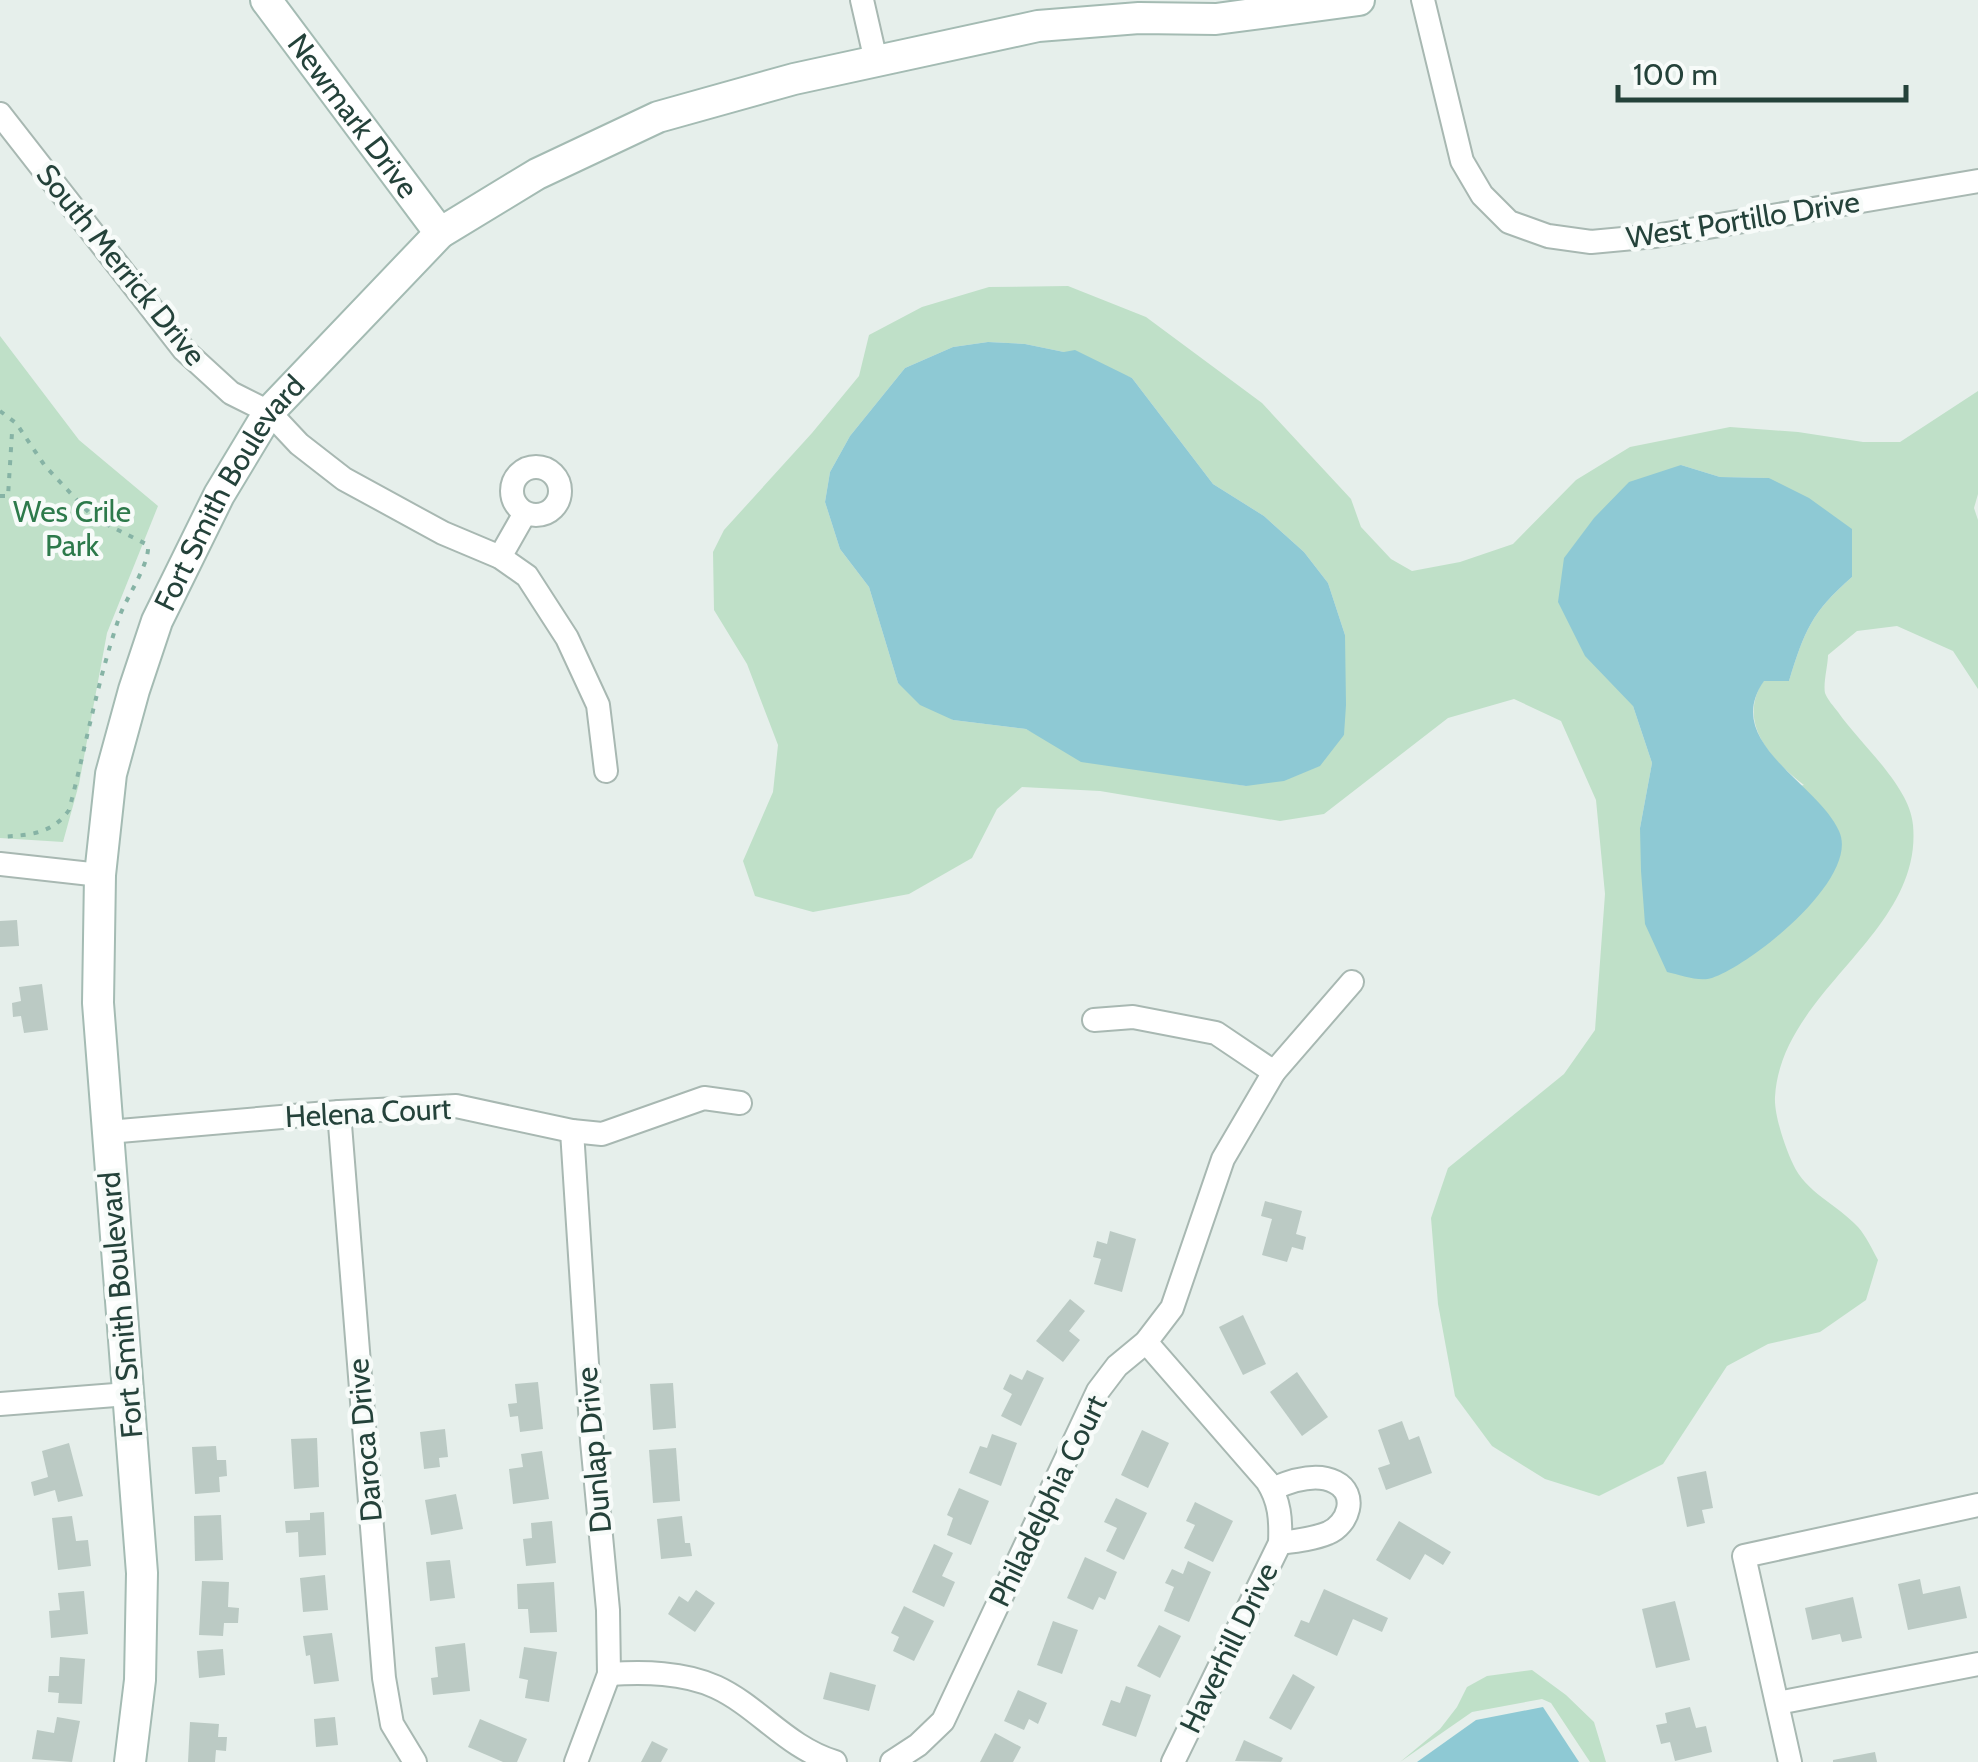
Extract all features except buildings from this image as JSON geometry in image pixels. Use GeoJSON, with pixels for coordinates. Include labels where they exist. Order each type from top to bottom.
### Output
{"type":"FeatureCollection","features":[{"type":"Feature","properties":{"kind":"street","name":"Newmark Drive"},"geometry":{"type":"LineString","coordinates":[[266,0],[440,233]]}},
{"type":"Feature","properties":{"kind":"street"},"geometry":{"type":"LineString","coordinates":[[862,0],[876,60]]}},
{"type":"Feature","properties":{"kind":"street","name":"Fort Smith Boulevard"},"geometry":{"type":"LineString","coordinates":[[130,1762],[140,1680],[142,1573],[98,1002],[100,874],[111,774],[157,620],[219,495],[269,412],[440,233],[538,174],[658,117],[876,60],[1137,9],[1216,18],[1359,0]]}},
{"type":"Feature","properties":{"kind":"street","name":"West Portillo Drive"},"geometry":{"type":"LineString","coordinates":[[1423,0],[1462,161],[1482,195],[1509,222],[1548,236],[1591,242],[1639,238],[1978,181]]}},
{"type":"Feature","properties":{"kind":"street","name":"South Merrick Drive"},"geometry":{"type":"LineString","coordinates":[[0,114],[184,350],[231,392],[269,412],[299,444],[344,479],[443,534],[500,557],[526,576],[567,638],[598,704],[606,771]]}},
{"type":"Feature","properties":{"kind":"street"},"geometry":{"type":"LineString","coordinates":[[500,557],[526,513]]}},
{"type":"Feature","properties":{"kind":"street"},"geometry":{"type":"LineString","coordinates":[[0,864],[100,874]]}},
{"type":"Feature","properties":{"kind":"street","name":"Philadelphia Court"},"geometry":{"type":"LineString","coordinates":[[892,1762],[918,1745],[943,1721],[1098,1391],[1117,1366],[1146,1342],[1172,1308],[1223,1159],[1274,1072],[1352,982]]}},
{"type":"Feature","properties":{"kind":"street"},"geometry":{"type":"LineString","coordinates":[[1094,1020],[1133,1017],[1216,1033],[1274,1072]]}},
{"type":"Feature","properties":{"kind":"street","name":"Helena Court"},"geometry":{"type":"LineString","coordinates":[[108,1132],[456,1106],[602,1134],[704,1098],[740,1104]]}},
{"type":"Feature","properties":{"kind":"street","name":"Daroca Drive"},"geometry":{"type":"LineString","coordinates":[[340,1112],[384,1678],[392,1724],[414,1762]]}},
{"type":"Feature","properties":{"kind":"street","name":"Dunlap Drive"},"geometry":{"type":"LineString","coordinates":[[572,1131],[592,1442],[608,1610],[609,1674],[576,1762]]}},
{"type":"Feature","properties":{"kind":"street"},"geometry":{"type":"LineString","coordinates":[[1146,1342],[1272,1489],[1303,1478],[1334,1480],[1341,1486],[1349,1508],[1346,1518],[1329,1533],[1280,1543]]}},
{"type":"Feature","properties":{"kind":"street"},"geometry":{"type":"LineString","coordinates":[[0,1404],[128,1394]]}},
{"type":"Feature","properties":{"kind":"street","name":"Haverhill Drive"},"geometry":{"type":"LineString","coordinates":[[1173,1762],[1280,1543],[1278,1505],[1272,1489]]}},
{"type":"Feature","properties":{"kind":"street"},"geometry":{"type":"LineString","coordinates":[[1790,1762],[1744,1556],[1978,1505]]}},
{"type":"Feature","properties":{"kind":"street"},"geometry":{"type":"LineString","coordinates":[[1778,1703],[1978,1664]]}},
{"type":"Feature","properties":{"kind":"street"},"geometry":{"type":"LineString","coordinates":[[609,1674],[672,1675],[717,1688],[812,1755],[834,1762]]}},
{"type":"Feature","properties":{"kind":"path"},"geometry":{"type":"LineString","coordinates":[[0,411],[16,423],[44,466],[94,518],[148,545],[150,558],[130,589],[111,642],[69,810],[40,834],[0,837]]}},
{"type":"Feature","properties":{"kind":"path"},"geometry":{"type":"LineString","coordinates":[[0,496],[8,496],[12,433]]}},
{"type":"Feature","properties":{"kind":"green space"},"geometry":{"type":"Polygon","coordinates":[[[1068,286],[1146,317],[1262,403],[1351,499],[1361,527],[1391,559],[1412,571],[1460,562],[1513,544],[1576,480],[1630,447],[1730,427],[1863,442],[1900,442],[1978,391],[1978,494],[1974,508],[1978,520],[1978,689],[1953,651],[1897,626],[1857,631],[1828,655],[1826,695],[1894,781],[1910,810],[1910,864],[1896,898],[1875,931],[1800,1025],[1783,1059],[1775,1097],[1781,1131],[1798,1174],[1858,1227],[1878,1260],[1866,1300],[1820,1332],[1768,1344],[1727,1366],[1663,1464],[1599,1496],[1545,1479],[1492,1446],[1455,1396],[1438,1304],[1431,1218],[1448,1168],[1564,1074],[1595,1030],[1605,894],[1596,800],[1561,721],[1514,699],[1448,718],[1324,814],[1280,821],[1100,791],[1022,787],[997,809],[972,858],[909,894],[813,912],[755,896],[743,861],[773,792],[778,745],[747,664],[714,610],[713,552],[724,530],[859,376],[869,335],[922,307],[989,287],[1068,286]],[[988,342],[953,347],[905,368],[850,436],[830,472],[825,502],[840,549],[869,587],[898,683],[953,720],[1026,729],[1052,742],[1132,767],[1246,786],[1344,735],[1345,635],[1328,583],[1304,552],[1264,516],[1213,484],[1132,378],[1064,352],[988,342]],[[1681,465],[1633,706],[1652,763],[1640,828],[1804,785],[1779,764],[1761,739],[1755,725],[1756,696],[1764,680],[1789,681],[1811,623],[1852,577],[1769,478],[1720,477],[1681,465]]]}},
{"type":"Feature","properties":{"kind":"green space","name":"Wes Crile Park"},"geometry":{"type":"Polygon","coordinates":[[[0,336],[79,440],[158,506],[107,633],[79,784],[63,842],[0,838],[0,336]]]}},
{"type":"Feature","properties":{"kind":"green space"},"geometry":{"type":"Polygon","coordinates":[[[1532,1670],[1594,1722],[1606,1762],[1590,1762],[1551,1703],[1542,1699],[1472,1712],[1400,1762],[1440,1729],[1467,1687],[1487,1676],[1532,1670]]]}},
{"type":"Feature","properties":{"kind":"water"},"geometry":{"type":"Polygon","coordinates":[[[988,342],[1075,350],[1132,378],[1213,484],[1264,516],[1304,552],[1328,583],[1345,635],[1344,735],[1320,766],[1284,781],[1246,786],[1081,762],[1026,729],[953,720],[920,705],[898,683],[869,587],[840,549],[825,502],[830,472],[850,436],[905,368],[953,347],[988,342]]]}},
{"type":"Feature","properties":{"kind":"water"},"geometry":{"type":"Polygon","coordinates":[[[1681,465],[1720,477],[1769,478],[1809,498],[1852,529],[1852,577],[1811,623],[1789,681],[1764,681],[1754,703],[1754,723],[1763,742],[1828,813],[1839,831],[1841,850],[1834,872],[1819,895],[1775,938],[1730,970],[1707,979],[1667,972],[1645,924],[1640,828],[1652,763],[1633,706],[1585,656],[1558,602],[1564,558],[1594,518],[1629,482],[1681,465]]]}},
{"type":"Feature","properties":{"kind":"water"},"geometry":{"type":"Polygon","coordinates":[[[1543,1707],[1579,1762],[1417,1762],[1476,1720],[1543,1707]]]}}]}
